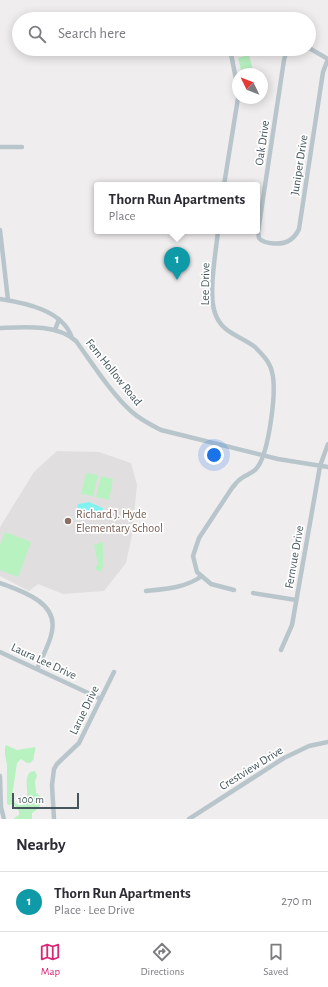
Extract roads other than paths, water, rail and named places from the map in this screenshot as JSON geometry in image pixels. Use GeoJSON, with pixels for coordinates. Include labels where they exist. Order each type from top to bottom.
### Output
{"type":"FeatureCollection","features":[{"type":"Feature","properties":{"kind":"street"},"geometry":{"type":"LineString","coordinates":[[316,52],[328,59]]}},
{"type":"Feature","properties":{"kind":"street"},"geometry":{"type":"LineString","coordinates":[[224,182],[238,98],[238,84],[232,56]]}},
{"type":"Feature","properties":{"kind":"street","name":"Oak Drive"},"geometry":{"type":"LineString","coordinates":[[260,219],[285,56]]}},
{"type":"Feature","properties":{"kind":"street","name":"Juniper Drive"},"geometry":{"type":"LineString","coordinates":[[260,240],[274,244],[283,244],[293,238],[299,229],[323,72],[328,59]]}},
{"type":"Feature","properties":{"kind":"street"},"geometry":{"type":"LineString","coordinates":[[0,147],[22,147]]}},
{"type":"Feature","properties":{"kind":"street"},"geometry":{"type":"LineString","coordinates":[[0,230],[8,300]]}},
{"type":"Feature","properties":{"kind":"street","name":"Lee Drive"},"geometry":{"type":"LineString","coordinates":[[202,576],[197,572],[193,556],[198,538],[235,484],[256,469],[263,455],[269,435],[274,384],[272,371],[264,356],[253,346],[225,328],[218,321],[213,304],[213,284],[218,234]]}},
{"type":"Feature","properties":{"kind":"street","name":"Oak Drive"},"geometry":{"type":"LineString","coordinates":[[258,234],[260,240]]}},
{"type":"Feature","properties":{"kind":"street"},"geometry":{"type":"LineString","coordinates":[[0,299],[45,310],[60,319],[68,329],[72,338]]}},
{"type":"Feature","properties":{"kind":"street"},"geometry":{"type":"LineString","coordinates":[[55,330],[60,319]]}},
{"type":"Feature","properties":{"kind":"street","name":"Fern Hollow Road"},"geometry":{"type":"LineString","coordinates":[[0,328],[39,328],[63,332],[72,338],[84,352],[131,412],[145,422],[161,430],[278,459],[328,467]]}},
{"type":"Feature","properties":{"kind":"street","name":"Fernvue Drive"},"geometry":{"type":"LineString","coordinates":[[281,650],[292,625],[320,466],[328,444]]}},
{"type":"Feature","properties":{"kind":"street"},"geometry":{"type":"LineString","coordinates":[[146,591],[179,588],[193,583],[202,576],[211,584],[234,590]]}},
{"type":"Feature","properties":{"kind":"street"},"geometry":{"type":"LineString","coordinates":[[0,583],[38,600],[44,605],[50,614],[53,624],[52,633],[37,669]]}},
{"type":"Feature","properties":{"kind":"street"},"geometry":{"type":"LineString","coordinates":[[253,593],[296,600]]}},
{"type":"Feature","properties":{"kind":"street","name":"Laura Lee Drive"},"geometry":{"type":"LineString","coordinates":[[0,652],[101,699]]}},
{"type":"Feature","properties":{"kind":"street","name":"Larue Drive"},"geometry":{"type":"LineString","coordinates":[[54,819],[52,785],[54,769],[57,764],[79,743],[114,672]]}},
{"type":"Feature","properties":{"kind":"street","name":"Crestview Drive"},"geometry":{"type":"LineString","coordinates":[[190,819],[284,758],[309,746],[328,742]]}},
{"type":"Feature","properties":{"kind":"street"},"geometry":{"type":"LineString","coordinates":[[0,776],[1,807],[4,819]]}},
{"type":"Feature","properties":{"kind":"water"},"geometry":{"type":"Polygon","coordinates":[[[89,502],[103,508],[103,513],[77,510],[78,504],[89,502]]]}},
{"type":"Feature","properties":{"kind":"place","name":"Thorn Run Apartments"},"geometry":{"type":"Point","coordinates":[177,280]}},
{"type":"Feature","properties":{"kind":"place","name":"Richard J. Hyde Elementary School"},"geometry":{"type":"Point","coordinates":[68,521]}}]}
